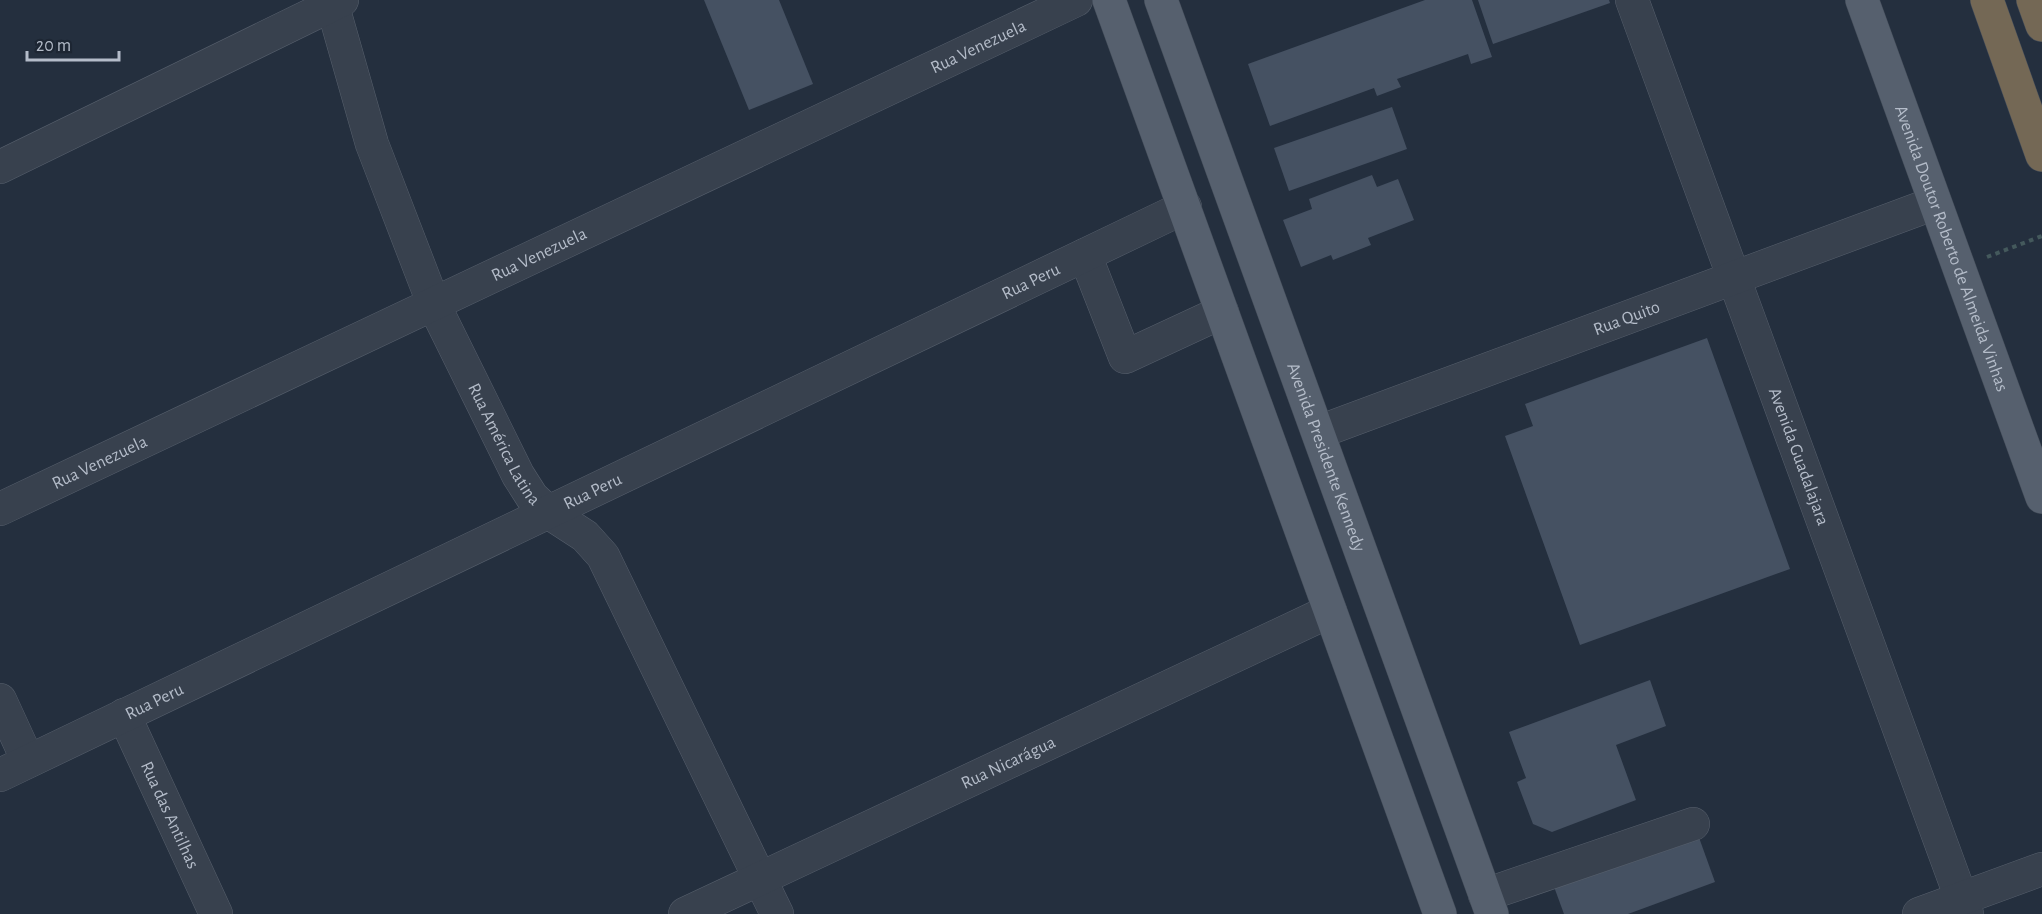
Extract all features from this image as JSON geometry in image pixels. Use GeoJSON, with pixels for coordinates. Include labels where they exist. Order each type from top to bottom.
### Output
{"type":"FeatureCollection","features":[{"type":"Feature","properties":{"kind":"highway"},"geometry":{"type":"LineString","coordinates":[[1987,0],[2042,155]]}},
{"type":"Feature","properties":{"kind":"highway"},"geometry":{"type":"LineString","coordinates":[[2033,0],[2042,25]]}},
{"type":"Feature","properties":{"kind":"main road"},"geometry":{"type":"LineString","coordinates":[[1109,0],[1440,914]]}},
{"type":"Feature","properties":{"kind":"main road","name":"Avenida Presidente Kennedy"},"geometry":{"type":"LineString","coordinates":[[1161,0],[1489,905]]}},
{"type":"Feature","properties":{"kind":"main road","name":"Avenida Doutor Roberto de Almeida Vinhas"},"geometry":{"type":"LineString","coordinates":[[1862,0],[2042,497]]}},
{"type":"Feature","properties":{"kind":"street","name":"Rua Venezuela"},"geometry":{"type":"LineString","coordinates":[[0,509],[1076,0]]}},
{"type":"Feature","properties":{"kind":"street","name":"Avenida Guadalajara"},"geometry":{"type":"LineString","coordinates":[[1632,0],[1964,906]]}},
{"type":"Feature","properties":{"kind":"street","name":"Rua América Latina"},"geometry":{"type":"LineString","coordinates":[[335,2],[372,144],[434,304],[518,475],[532,497],[548,512],[585,536],[603,556],[777,914]]}},
{"type":"Feature","properties":{"kind":"street"},"geometry":{"type":"LineString","coordinates":[[0,167],[335,2]]}},
{"type":"Feature","properties":{"kind":"street","name":"Rua Quito"},"geometry":{"type":"LineString","coordinates":[[1319,432],[1935,203]]}},
{"type":"Feature","properties":{"kind":"street","name":"Rua Peru"},"geometry":{"type":"LineString","coordinates":[[14,768],[1185,207]]}},
{"type":"Feature","properties":{"kind":"street"},"geometry":{"type":"LineString","coordinates":[[1085,255],[1125,357],[1222,312]]}},
{"type":"Feature","properties":{"kind":"street","name":"Rua Nicarágua"},"geometry":{"type":"LineString","coordinates":[[685,914],[1330,611]]}},
{"type":"Feature","properties":{"kind":"street"},"geometry":{"type":"LineString","coordinates":[[0,700],[14,768]]}},
{"type":"Feature","properties":{"kind":"street","name":"Rua das Antilhas"},"geometry":{"type":"LineString","coordinates":[[124,715],[216,914]]}},
{"type":"Feature","properties":{"kind":"street"},"geometry":{"type":"LineString","coordinates":[[1489,905],[1693,824]]}},
{"type":"Feature","properties":{"kind":"street"},"geometry":{"type":"LineString","coordinates":[[1919,914],[1964,906],[2042,869]]}},
{"type":"Feature","properties":{"kind":"path"},"geometry":{"type":"LineString","coordinates":[[1958,267],[2042,236]]}},
{"type":"Feature","properties":{"kind":"building"},"geometry":{"type":"Polygon","coordinates":[[[704,0],[779,0],[813,84],[749,110],[704,0]]]}},
{"type":"Feature","properties":{"kind":"building"},"geometry":{"type":"Polygon","coordinates":[[[1425,0],[1472,0],[1492,57],[1471,64],[1468,54],[1397,79],[1401,87],[1377,96],[1374,88],[1270,126],[1248,64],[1425,0]]]}},
{"type":"Feature","properties":{"kind":"building"},"geometry":{"type":"Polygon","coordinates":[[[1478,0],[1609,0],[1610,3],[1493,44],[1478,0]]]}},
{"type":"Feature","properties":{"kind":"building"},"geometry":{"type":"Polygon","coordinates":[[[1392,107],[1407,149],[1289,191],[1274,148],[1392,107]]]}},
{"type":"Feature","properties":{"kind":"building"},"geometry":{"type":"Polygon","coordinates":[[[1372,175],[1377,187],[1398,179],[1414,220],[1368,238],[1371,245],[1333,260],[1331,255],[1301,267],[1283,220],[1312,209],[1309,199],[1372,175]]]}},
{"type":"Feature","properties":{"kind":"building"},"geometry":{"type":"Polygon","coordinates":[[[1707,338],[1790,569],[1580,645],[1505,436],[1533,426],[1525,404],[1707,338]]]}},
{"type":"Feature","properties":{"kind":"building"},"geometry":{"type":"Polygon","coordinates":[[[1650,680],[1666,726],[1616,745],[1636,800],[1552,832],[1533,824],[1517,782],[1526,778],[1509,732],[1650,680]]]}},
{"type":"Feature","properties":{"kind":"building"},"geometry":{"type":"Polygon","coordinates":[[[1697,832],[1715,882],[1628,914],[1564,914],[1553,884],[1697,832]]]}}]}
